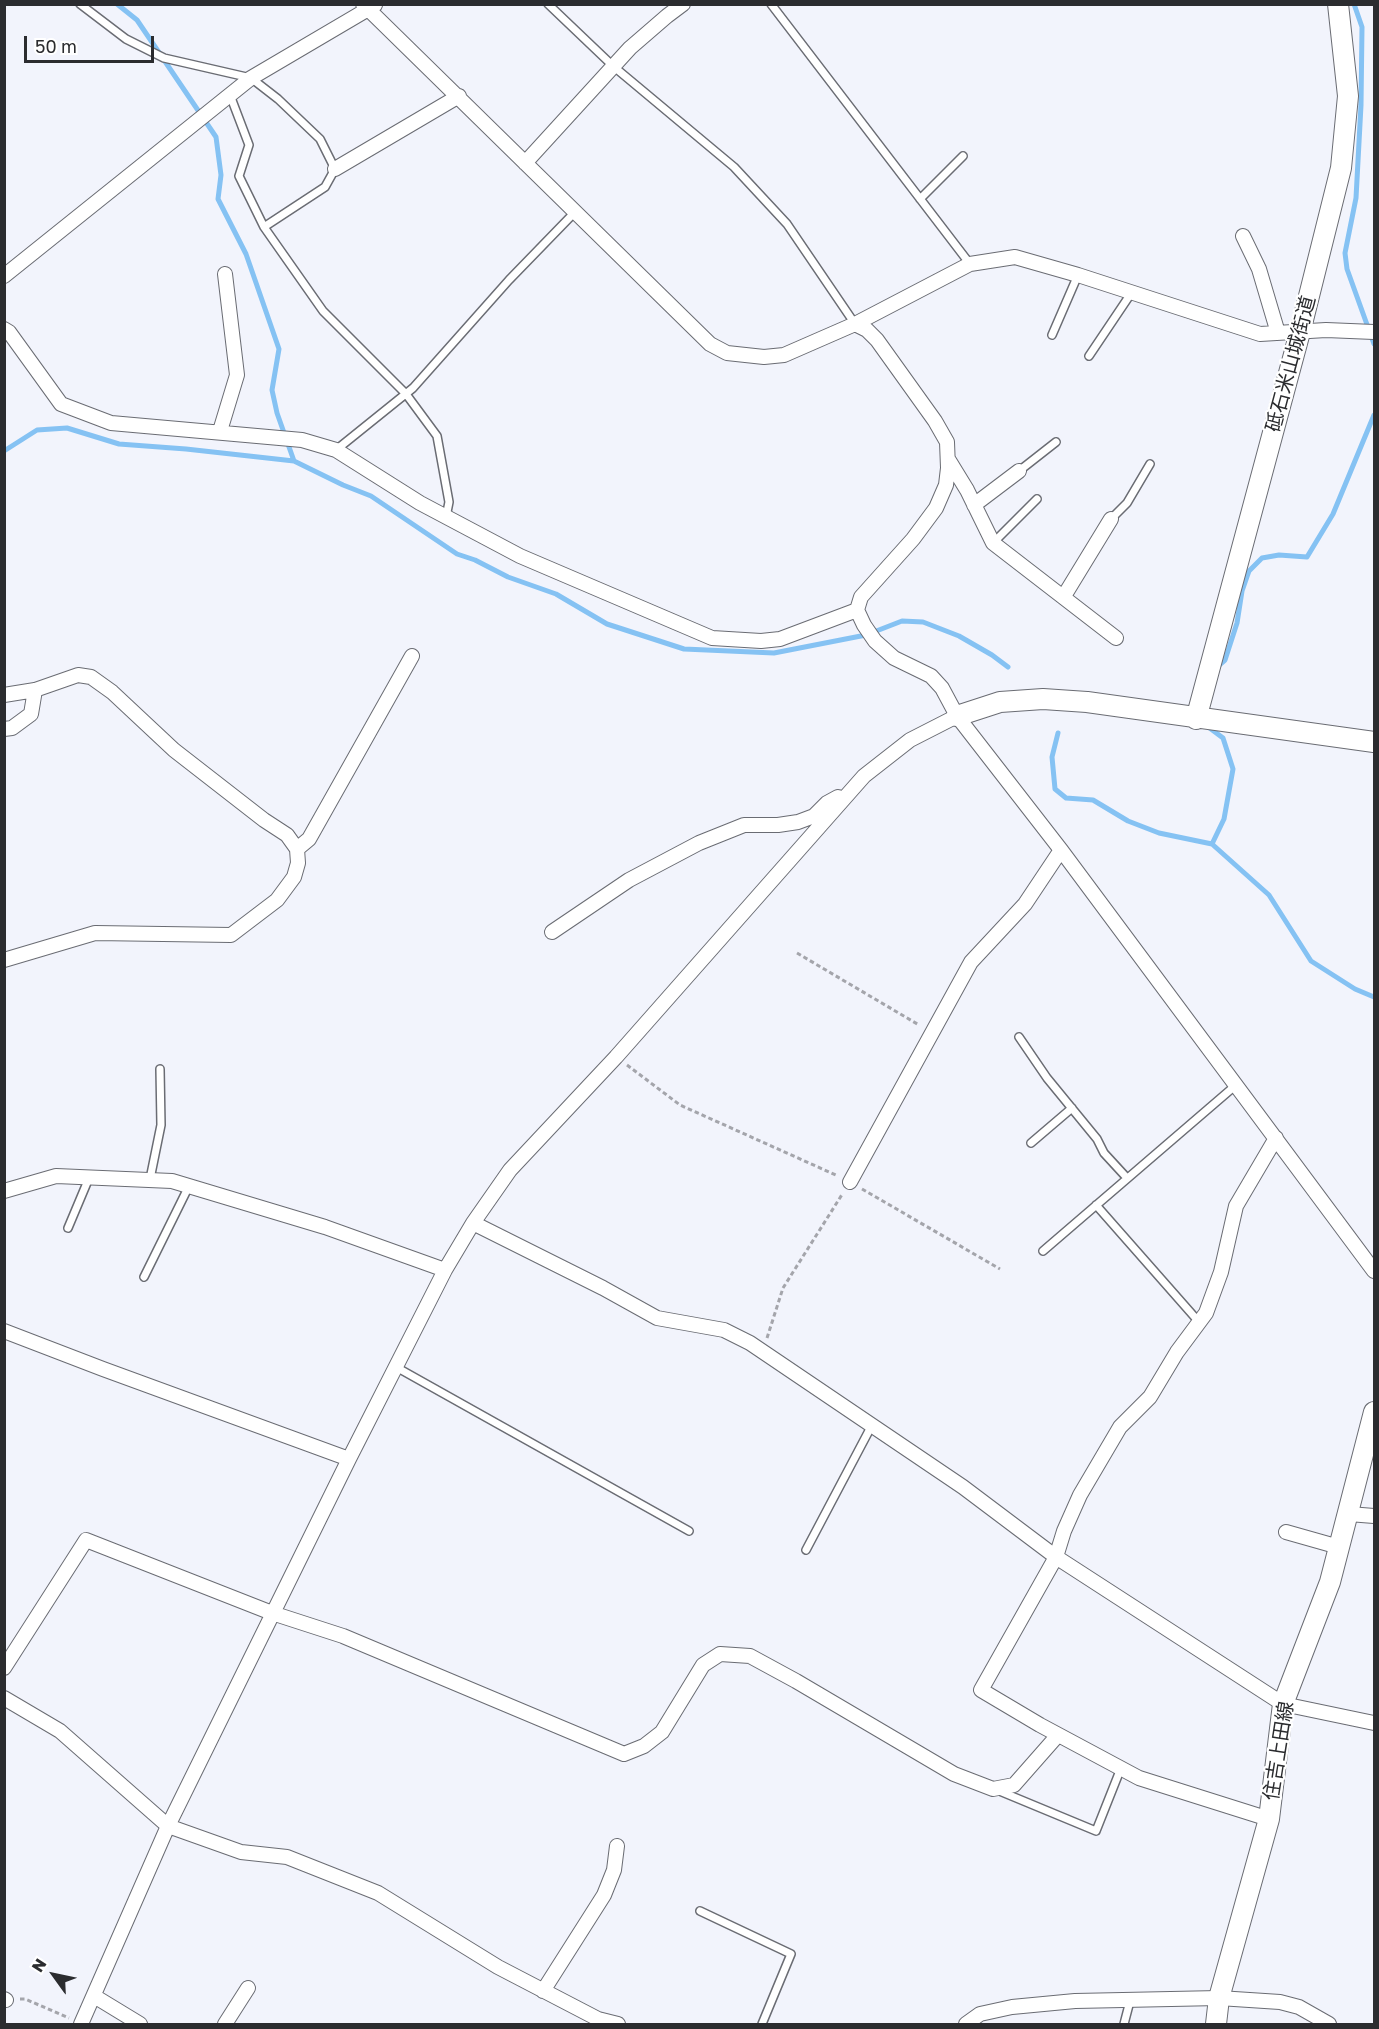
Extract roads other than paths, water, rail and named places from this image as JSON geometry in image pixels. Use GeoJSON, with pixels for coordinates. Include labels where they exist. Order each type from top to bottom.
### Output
{"type":"FeatureCollection","features":[{"type":"Feature","properties":{"kind":"street"},"geometry":{"type":"LineString","coordinates":[[525,163],[630,48],[683,4]]}},
{"type":"Feature","properties":{"kind":"street","name":"砥石米山城街道"},"geometry":{"type":"LineString","coordinates":[[1197,719],[1341,168],[1348,96],[1338,4]]}},
{"type":"Feature","properties":{"kind":"street"},"geometry":{"type":"LineString","coordinates":[[4,276],[251,78],[369,6],[710,344],[727,353],[764,357],[784,355],[855,324],[970,264],[1016,257],[1260,334],[1326,330],[1374,332]]}},
{"type":"Feature","properties":{"kind":"street"},"geometry":{"type":"LineString","coordinates":[[335,169],[459,96]]}},
{"type":"Feature","properties":{"kind":"street"},"geometry":{"type":"LineString","coordinates":[[1243,236],[1259,269],[1278,333]]}},
{"type":"Feature","properties":{"kind":"street"},"geometry":{"type":"LineString","coordinates":[[220,431],[237,375],[225,274]]}},
{"type":"Feature","properties":{"kind":"street"},"geometry":{"type":"LineString","coordinates":[[855,324],[867,330],[877,340],[935,421],[947,442],[948,459],[946,485],[936,508],[913,539],[861,597],[857,610],[864,625],[875,641],[894,658],[931,676],[942,688],[957,716],[1061,850],[1374,1271]]}},
{"type":"Feature","properties":{"kind":"street"},"geometry":{"type":"LineString","coordinates":[[4,329],[9,332],[61,404],[111,423],[302,440],[336,450],[420,503],[520,556],[712,638],[745,641],[780,639],[857,610]]}},
{"type":"Feature","properties":{"kind":"street"},"geometry":{"type":"LineString","coordinates":[[948,459],[993,543],[1116,638]]}},
{"type":"Feature","properties":{"kind":"street"},"geometry":{"type":"LineString","coordinates":[[974,505],[1019,471]]}},
{"type":"Feature","properties":{"kind":"street"},"geometry":{"type":"LineString","coordinates":[[1064,596],[1111,519]]}},
{"type":"Feature","properties":{"kind":"street"},"geometry":{"type":"LineString","coordinates":[[297,849],[309,839],[412,656]]}},
{"type":"Feature","properties":{"kind":"street"},"geometry":{"type":"LineString","coordinates":[[4,695],[35,690],[78,675],[90,677],[112,692],[174,750],[264,820],[287,835],[297,849],[298,863],[294,876],[277,900],[231,935],[95,933],[4,960]]}},
{"type":"Feature","properties":{"kind":"street"},"geometry":{"type":"LineString","coordinates":[[4,729],[12,728],[31,714],[35,690]]}},
{"type":"Feature","properties":{"kind":"street"},"geometry":{"type":"LineString","coordinates":[[82,2024],[168,1826],[349,1459],[445,1270],[473,1222],[510,1170],[616,1057],[864,776],[910,740],[957,716],[1000,702],[1043,699],[1087,702],[1374,742]]}},
{"type":"Feature","properties":{"kind":"street"},"geometry":{"type":"LineString","coordinates":[[552,932],[628,880],[699,843],[744,825],[778,825],[798,822],[814,816],[827,803],[838,797],[843,800]]}},
{"type":"Feature","properties":{"kind":"street"},"geometry":{"type":"LineString","coordinates":[[850,1182],[971,962],[1025,904],[1061,850]]}},
{"type":"Feature","properties":{"kind":"street"},"geometry":{"type":"LineString","coordinates":[[1269,1819],[1139,1778],[1058,1735],[981,1690],[1056,1557],[1064,1531],[1080,1495],[1120,1427],[1150,1397],[1177,1352],[1206,1313],[1221,1272],[1236,1206],[1276,1138]]}},
{"type":"Feature","properties":{"kind":"street"},"geometry":{"type":"LineString","coordinates":[[4,1191],[56,1176],[172,1181],[325,1227],[445,1270]]}},
{"type":"Feature","properties":{"kind":"street"},"geometry":{"type":"LineString","coordinates":[[473,1222],[657,1318],[724,1330],[750,1343],[963,1487],[1056,1557],[1283,1704],[1374,1723]]}},
{"type":"Feature","properties":{"kind":"street"},"geometry":{"type":"LineString","coordinates":[[4,1331],[349,1459]]}},
{"type":"Feature","properties":{"kind":"street","name":"住吉上田線"},"geometry":{"type":"LineString","coordinates":[[1216,2025],[1219,1998],[1269,1819],[1283,1704],[1330,1582],[1369,1452],[1374,1412]]}},
{"type":"Feature","properties":{"kind":"street"},"geometry":{"type":"LineString","coordinates":[[1349,1514],[1374,1516]]}},
{"type":"Feature","properties":{"kind":"street"},"geometry":{"type":"LineString","coordinates":[[1286,1532],[1339,1547]]}},
{"type":"Feature","properties":{"kind":"street"},"geometry":{"type":"LineString","coordinates":[[4,1668],[86,1540],[272,1613],[343,1636],[624,1754],[644,1746],[662,1732],[703,1665],[720,1654],[750,1656],[954,1774],[993,1789],[1014,1785],[1058,1735]]}},
{"type":"Feature","properties":{"kind":"street"},"geometry":{"type":"LineString","coordinates":[[4,1698],[60,1731],[168,1826],[241,1852],[287,1857],[378,1893],[498,1967],[598,2019],[618,2025]]}},
{"type":"Feature","properties":{"kind":"street"},"geometry":{"type":"LineString","coordinates":[[543,1991],[604,1895],[614,1870],[616,1846]]}},
{"type":"Feature","properties":{"kind":"street"},"geometry":{"type":"LineString","coordinates":[[225,2025],[248,1988]]}},
{"type":"Feature","properties":{"kind":"street"},"geometry":{"type":"LineString","coordinates":[[94,1996],[140,2025]]}},
{"type":"Feature","properties":{"kind":"street"},"geometry":{"type":"LineString","coordinates":[[966,2025],[980,2014],[1012,2007],[1075,2001],[1219,1998],[1280,2002],[1299,2007],[1329,2025]]}},
{"type":"Feature","properties":{"kind":"lane"},"geometry":{"type":"LineString","coordinates":[[80,4],[126,39],[164,58],[251,78],[278,99],[320,139],[335,169],[325,187],[264,227]]}},
{"type":"Feature","properties":{"kind":"lane"},"geometry":{"type":"LineString","coordinates":[[548,4],[613,66],[735,167],[787,224],[855,324]]}},
{"type":"Feature","properties":{"kind":"lane"},"geometry":{"type":"LineString","coordinates":[[771,4],[970,264]]}},
{"type":"Feature","properties":{"kind":"lane"},"geometry":{"type":"LineString","coordinates":[[230,95],[249,145],[239,176],[264,227],[323,311],[406,393],[437,436],[449,502],[446,517]]}},
{"type":"Feature","properties":{"kind":"lane"},"geometry":{"type":"LineString","coordinates":[[920,199],[963,156]]}},
{"type":"Feature","properties":{"kind":"lane"},"geometry":{"type":"LineString","coordinates":[[336,450],[406,393],[509,280],[575,212]]}},
{"type":"Feature","properties":{"kind":"lane"},"geometry":{"type":"LineString","coordinates":[[1052,335],[1078,275]]}},
{"type":"Feature","properties":{"kind":"lane"},"geometry":{"type":"LineString","coordinates":[[1089,356],[1132,292]]}},
{"type":"Feature","properties":{"kind":"lane"},"geometry":{"type":"LineString","coordinates":[[1019,471],[1056,441]]}},
{"type":"Feature","properties":{"kind":"lane"},"geometry":{"type":"LineString","coordinates":[[1111,519],[1127,503],[1150,464]]}},
{"type":"Feature","properties":{"kind":"lane"},"geometry":{"type":"LineString","coordinates":[[993,543],[1037,500]]}},
{"type":"Feature","properties":{"kind":"lane"},"geometry":{"type":"LineString","coordinates":[[1019,1037],[1047,1078],[1097,1139],[1104,1153],[1127,1178]]}},
{"type":"Feature","properties":{"kind":"lane"},"geometry":{"type":"LineString","coordinates":[[150,1179],[161,1125],[160,1069]]}},
{"type":"Feature","properties":{"kind":"lane"},"geometry":{"type":"LineString","coordinates":[[1043,1251],[1236,1085]]}},
{"type":"Feature","properties":{"kind":"lane"},"geometry":{"type":"LineString","coordinates":[[1031,1143],[1072,1108]]}},
{"type":"Feature","properties":{"kind":"lane"},"geometry":{"type":"LineString","coordinates":[[68,1228],[89,1177]]}},
{"type":"Feature","properties":{"kind":"lane"},"geometry":{"type":"LineString","coordinates":[[144,1277],[189,1186]]}},
{"type":"Feature","properties":{"kind":"lane"},"geometry":{"type":"LineString","coordinates":[[1096,1205],[1199,1322]]}},
{"type":"Feature","properties":{"kind":"lane"},"geometry":{"type":"LineString","coordinates":[[396,1367],[689,1531]]}},
{"type":"Feature","properties":{"kind":"lane"},"geometry":{"type":"LineString","coordinates":[[806,1550],[872,1425]]}},
{"type":"Feature","properties":{"kind":"lane"},"geometry":{"type":"LineString","coordinates":[[993,1789],[1096,1831],[1121,1768]]}},
{"type":"Feature","properties":{"kind":"lane"},"geometry":{"type":"LineString","coordinates":[[700,1911],[791,1954],[762,2025]]}},
{"type":"Feature","properties":{"kind":"lane"},"geometry":{"type":"LineString","coordinates":[[1124,2025],[1130,2001]]}},
{"type":"Feature","properties":{"kind":"waterway"},"geometry":{"type":"LineString","coordinates":[[117,4],[137,20],[216,137],[221,175],[218,199],[246,254],[279,349],[272,390],[277,413],[294,461]]}},
{"type":"Feature","properties":{"kind":"waterway"},"geometry":{"type":"LineString","coordinates":[[1354,4],[1362,27],[1361,105],[1356,198],[1345,253],[1347,269],[1374,344]]}},
{"type":"Feature","properties":{"kind":"waterway"},"geometry":{"type":"LineString","coordinates":[[1217,667],[1225,660],[1237,623],[1242,591],[1249,571],[1262,558],[1279,555],[1307,557],[1333,514],[1374,415]]}},
{"type":"Feature","properties":{"kind":"waterway"},"geometry":{"type":"LineString","coordinates":[[4,451],[37,430],[67,428],[119,444],[294,461],[371,496],[457,554],[475,560],[508,577],[556,594],[607,624],[684,649],[774,653],[866,635],[902,621],[923,622],[959,636],[1008,667]]}},
{"type":"Feature","properties":{"kind":"waterway"},"geometry":{"type":"LineString","coordinates":[[1207,726],[1223,738],[1233,769],[1224,819],[1212,844]]}},
{"type":"Feature","properties":{"kind":"waterway"},"geometry":{"type":"LineString","coordinates":[[1058,733],[1052,757],[1055,789],[1066,798],[1093,800],[1128,821],[1159,833],[1212,844],[1269,895],[1311,961],[1355,989],[1374,997]]}}]}
